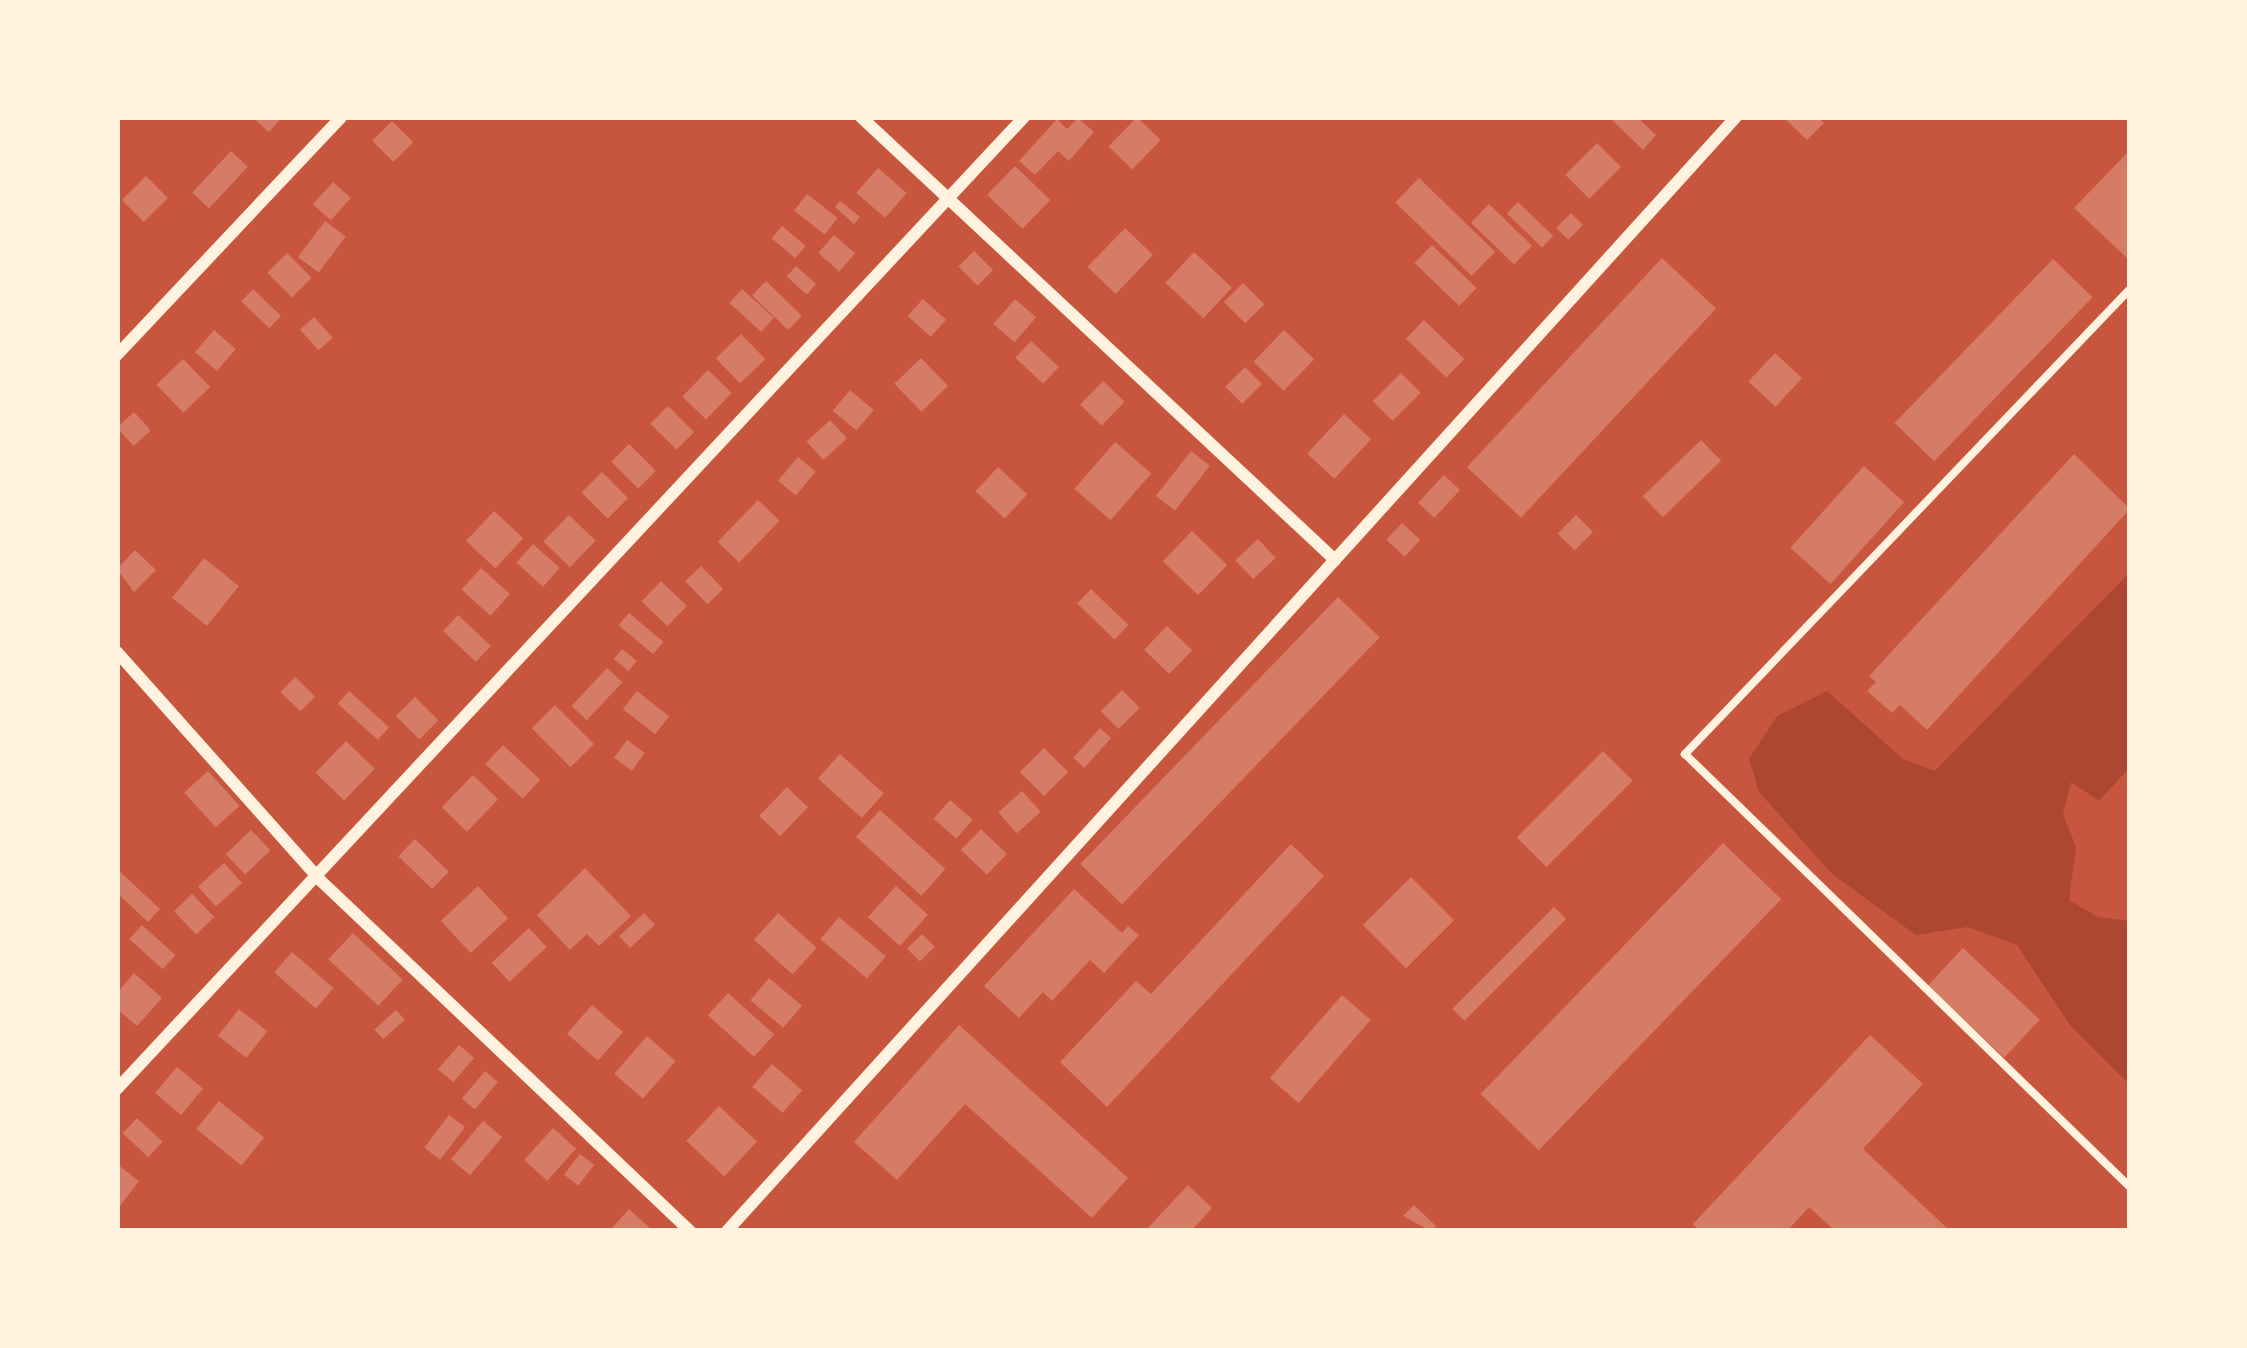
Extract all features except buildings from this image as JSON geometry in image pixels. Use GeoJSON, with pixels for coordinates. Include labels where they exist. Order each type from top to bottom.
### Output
{"type":"FeatureCollection","features":[{"type":"Feature","properties":{"kind":"street"},"geometry":{"type":"LineString","coordinates":[[117,355],[341,117]]}},
{"type":"Feature","properties":{"kind":"street"},"geometry":{"type":"LineString","coordinates":[[861,117],[946,202],[1335,560]]}},
{"type":"Feature","properties":{"kind":"street"},"geometry":{"type":"LineString","coordinates":[[117,1090],[317,884],[1024,117]]}},
{"type":"Feature","properties":{"kind":"street"},"geometry":{"type":"LineString","coordinates":[[727,1231],[1736,117]]}},
{"type":"Feature","properties":{"kind":"street"},"geometry":{"type":"LineString","coordinates":[[117,652],[317,884],[690,1231]]}},
{"type":"Feature","properties":{"kind":"lane"},"geometry":{"type":"LineString","coordinates":[[2130,290],[1685,754],[2130,1187]]}},
{"type":"Feature","properties":{"kind":"shaded area"},"geometry":{"type":"Polygon","coordinates":[[[2130,572],[2130,767],[2099,801],[2071,782],[2063,814],[2076,847],[2069,900],[2098,917],[2130,921],[2130,1085],[2070,1025],[2017,945],[1968,927],[1916,935],[1832,874],[1759,792],[1749,759],[1777,716],[1827,691],[1903,759],[1935,771],[2130,572]]]}}]}
